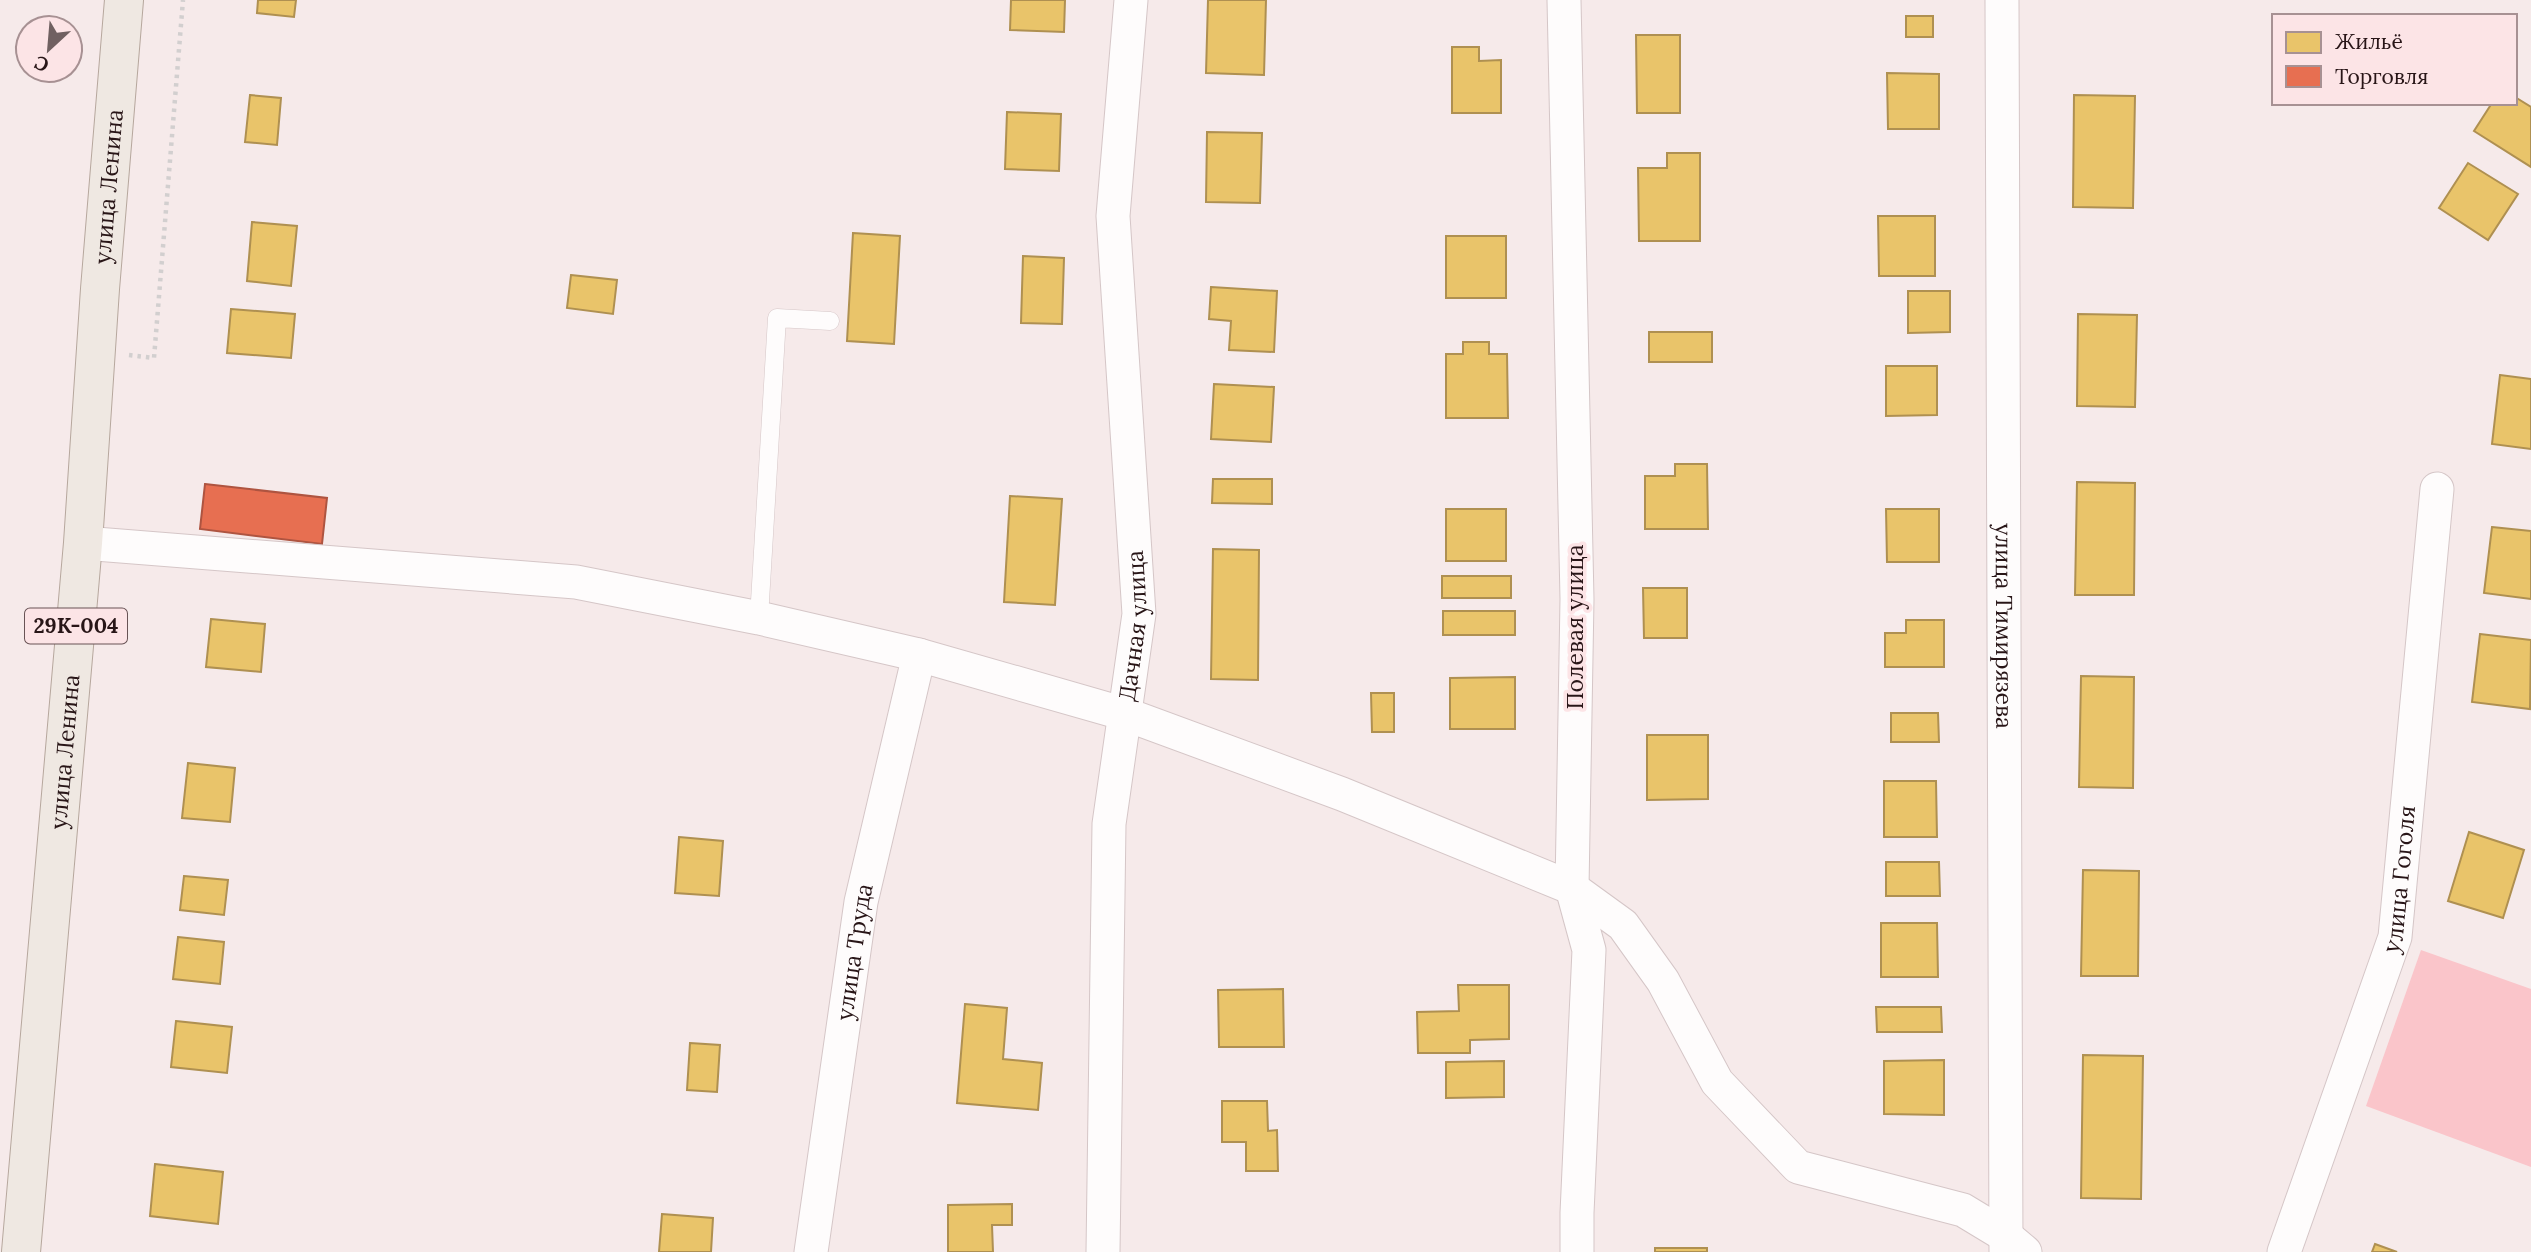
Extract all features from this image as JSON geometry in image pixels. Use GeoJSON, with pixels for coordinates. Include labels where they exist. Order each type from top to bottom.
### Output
{"type":"FeatureCollection","features":[{"type":"Feature","properties":{"kind":"main road","name":"улица Ленина"},"geometry":{"type":"LineString","coordinates":[[22,1252],[83,543],[124,0]]}},
{"type":"Feature","properties":{"kind":"street","name":"Дачная улица"},"geometry":{"type":"LineString","coordinates":[[1104,1252],[1109,824],[1139,614],[1113,216],[1131,0]]}},
{"type":"Feature","properties":{"kind":"street","name":"Полевая улица"},"geometry":{"type":"LineString","coordinates":[[1564,0],[1577,599],[1572,888],[1589,950],[1577,1252]]}},
{"type":"Feature","properties":{"kind":"street","name":"улица Тимирязева"},"geometry":{"type":"LineString","coordinates":[[2002,0],[2012,1247]]}},
{"type":"Feature","properties":{"kind":"street","name":"улица Гоголя"},"geometry":{"type":"LineString","coordinates":[[2284,1252],[2395,937],[2437,489]]}},
{"type":"Feature","properties":{"kind":"street"},"geometry":{"type":"LineString","coordinates":[[83,543],[576,582],[758,618],[919,655],[1125,714],[1342,794],[1572,888],[1623,925],[1663,981],[1717,1082],[1798,1167],[1963,1210],[2012,1247]]}},
{"type":"Feature","properties":{"kind":"street","name":"улица Труда"},"geometry":{"type":"LineString","coordinates":[[811,1252],[861,902],[919,655]]}},
{"type":"Feature","properties":{"kind":"lane"},"geometry":{"type":"LineString","coordinates":[[758,618],[777,318],[830,321]]}},
{"type":"Feature","properties":{"kind":"path"},"geometry":{"type":"LineString","coordinates":[[96,352],[154,358],[183,0]]}},
{"type":"Feature","properties":{"kind":"shaded area"},"geometry":{"type":"Polygon","coordinates":[[[2421,950],[2531,989],[2531,1167],[2366,1106],[2421,950]]]}},
{"type":"Feature","properties":{"kind":"building: Жильё"},"geometry":{"type":"Polygon","coordinates":[[[258,0],[296,0],[294,17],[257,13],[258,0]]]}},
{"type":"Feature","properties":{"kind":"building: Жильё"},"geometry":{"type":"Polygon","coordinates":[[[1011,0],[1065,0],[1064,32],[1010,30],[1011,0]]]}},
{"type":"Feature","properties":{"kind":"building: Жильё"},"geometry":{"type":"Polygon","coordinates":[[[1208,0],[1266,0],[1264,75],[1206,73],[1208,0]]]}},
{"type":"Feature","properties":{"kind":"building: Жильё"},"geometry":{"type":"Polygon","coordinates":[[[1906,16],[1933,16],[1933,37],[1906,37],[1906,16]]]}},
{"type":"Feature","properties":{"kind":"building: Жильё"},"geometry":{"type":"Polygon","coordinates":[[[1636,35],[1680,35],[1680,113],[1637,113],[1636,35]]]}},
{"type":"Feature","properties":{"kind":"building: Жильё"},"geometry":{"type":"Polygon","coordinates":[[[1452,47],[1479,47],[1479,61],[1501,60],[1501,113],[1452,113],[1452,47]]]}},
{"type":"Feature","properties":{"kind":"building: Жильё"},"geometry":{"type":"Polygon","coordinates":[[[1887,73],[1939,74],[1939,129],[1888,129],[1887,73]]]}},
{"type":"Feature","properties":{"kind":"building: Жильё"},"geometry":{"type":"Polygon","coordinates":[[[250,95],[281,98],[277,145],[245,142],[250,95]]]}},
{"type":"Feature","properties":{"kind":"building: Жильё"},"geometry":{"type":"Polygon","coordinates":[[[2074,95],[2135,96],[2133,208],[2073,207],[2074,95]]]}},
{"type":"Feature","properties":{"kind":"building: Жильё"},"geometry":{"type":"Polygon","coordinates":[[[2517,98],[2531,107],[2531,167],[2474,131],[2491,105],[2517,105],[2517,98]]]}},
{"type":"Feature","properties":{"kind":"building: Жильё"},"geometry":{"type":"Polygon","coordinates":[[[1007,112],[1061,114],[1059,171],[1005,169],[1007,112]]]}},
{"type":"Feature","properties":{"kind":"building: Жильё"},"geometry":{"type":"Polygon","coordinates":[[[1207,132],[1262,133],[1260,203],[1206,202],[1207,132]]]}},
{"type":"Feature","properties":{"kind":"building: Жильё"},"geometry":{"type":"Polygon","coordinates":[[[1667,153],[1700,153],[1700,241],[1639,241],[1638,168],[1667,168],[1667,153]]]}},
{"type":"Feature","properties":{"kind":"building: Жильё"},"geometry":{"type":"Polygon","coordinates":[[[2468,163],[2518,194],[2488,240],[2439,208],[2468,163]]]}},
{"type":"Feature","properties":{"kind":"building: Жильё"},"geometry":{"type":"Polygon","coordinates":[[[1878,216],[1935,216],[1935,276],[1879,276],[1878,216]]]}},
{"type":"Feature","properties":{"kind":"building: Жильё"},"geometry":{"type":"Polygon","coordinates":[[[252,222],[297,226],[291,286],[247,281],[252,222]]]}},
{"type":"Feature","properties":{"kind":"building: Жильё"},"geometry":{"type":"Polygon","coordinates":[[[853,233],[900,236],[894,344],[847,341],[853,233]]]}},
{"type":"Feature","properties":{"kind":"building: Жильё"},"geometry":{"type":"Polygon","coordinates":[[[1446,236],[1506,236],[1506,298],[1446,298],[1446,236]]]}},
{"type":"Feature","properties":{"kind":"building: Жильё"},"geometry":{"type":"Polygon","coordinates":[[[1023,256],[1064,258],[1062,324],[1021,323],[1023,256]]]}},
{"type":"Feature","properties":{"kind":"building: Жильё"},"geometry":{"type":"Polygon","coordinates":[[[571,275],[617,280],[613,314],[567,308],[571,275]]]}},
{"type":"Feature","properties":{"kind":"building: Жильё"},"geometry":{"type":"Polygon","coordinates":[[[1211,287],[1277,291],[1274,352],[1229,350],[1231,321],[1209,319],[1211,287]]]}},
{"type":"Feature","properties":{"kind":"building: Жильё"},"geometry":{"type":"Polygon","coordinates":[[[1908,291],[1950,291],[1950,332],[1908,333],[1908,291]]]}},
{"type":"Feature","properties":{"kind":"building: Жильё"},"geometry":{"type":"Polygon","coordinates":[[[231,309],[295,314],[291,358],[227,353],[231,309]]]}},
{"type":"Feature","properties":{"kind":"building: Жильё"},"geometry":{"type":"Polygon","coordinates":[[[2078,314],[2137,315],[2135,407],[2077,406],[2078,314]]]}},
{"type":"Feature","properties":{"kind":"building: Жильё"},"geometry":{"type":"Polygon","coordinates":[[[1649,332],[1712,332],[1712,362],[1649,362],[1649,332]]]}},
{"type":"Feature","properties":{"kind":"building: Жильё"},"geometry":{"type":"Polygon","coordinates":[[[1463,342],[1489,342],[1489,354],[1507,354],[1508,418],[1446,418],[1446,354],[1463,354],[1463,342]]]}},
{"type":"Feature","properties":{"kind":"building: Жильё"},"geometry":{"type":"Polygon","coordinates":[[[1886,366],[1937,366],[1937,415],[1886,416],[1886,366]]]}},
{"type":"Feature","properties":{"kind":"building: Жильё"},"geometry":{"type":"Polygon","coordinates":[[[2500,375],[2531,379],[2531,449],[2492,444],[2500,375]]]}},
{"type":"Feature","properties":{"kind":"building: Жильё"},"geometry":{"type":"Polygon","coordinates":[[[1214,384],[1274,387],[1271,442],[1211,439],[1214,384]]]}},
{"type":"Feature","properties":{"kind":"building: Жильё"},"geometry":{"type":"Polygon","coordinates":[[[1675,464],[1707,464],[1708,529],[1645,529],[1645,476],[1675,476],[1675,464]]]}},
{"type":"Feature","properties":{"kind":"building: Жильё"},"geometry":{"type":"Polygon","coordinates":[[[1213,479],[1272,479],[1272,504],[1212,503],[1213,479]]]}},
{"type":"Feature","properties":{"kind":"building: Жильё"},"geometry":{"type":"Polygon","coordinates":[[[2077,482],[2135,483],[2134,595],[2075,595],[2077,482]]]}},
{"type":"Feature","properties":{"kind":"building: Жильё"},"geometry":{"type":"Polygon","coordinates":[[[1010,496],[1062,499],[1055,605],[1004,602],[1010,496]]]}},
{"type":"Feature","properties":{"kind":"building: Жильё"},"geometry":{"type":"Polygon","coordinates":[[[1446,509],[1506,509],[1506,561],[1446,561],[1446,509]]]}},
{"type":"Feature","properties":{"kind":"building: Жильё"},"geometry":{"type":"Polygon","coordinates":[[[1886,509],[1939,509],[1939,562],[1887,562],[1886,509]]]}},
{"type":"Feature","properties":{"kind":"building: Жильё"},"geometry":{"type":"Polygon","coordinates":[[[2492,527],[2531,531],[2531,599],[2484,593],[2492,527]]]}},
{"type":"Feature","properties":{"kind":"building: Жильё"},"geometry":{"type":"Polygon","coordinates":[[[1213,549],[1259,550],[1258,680],[1211,679],[1213,549]]]}},
{"type":"Feature","properties":{"kind":"building: Жильё"},"geometry":{"type":"Polygon","coordinates":[[[1442,576],[1511,576],[1511,598],[1442,598],[1442,576]]]}},
{"type":"Feature","properties":{"kind":"building: Жильё"},"geometry":{"type":"Polygon","coordinates":[[[1643,588],[1687,588],[1687,638],[1644,638],[1643,588]]]}},
{"type":"Feature","properties":{"kind":"building: Жильё"},"geometry":{"type":"Polygon","coordinates":[[[1443,611],[1515,611],[1515,635],[1443,635],[1443,611]]]}},
{"type":"Feature","properties":{"kind":"building: Жильё"},"geometry":{"type":"Polygon","coordinates":[[[211,619],[265,624],[261,672],[206,667],[211,619]]]}},
{"type":"Feature","properties":{"kind":"building: Жильё"},"geometry":{"type":"Polygon","coordinates":[[[1906,620],[1944,620],[1944,667],[1885,667],[1885,633],[1906,633],[1906,620]]]}},
{"type":"Feature","properties":{"kind":"building: Жильё"},"geometry":{"type":"Polygon","coordinates":[[[2480,634],[2531,640],[2530,709],[2472,702],[2480,634]]]}},
{"type":"Feature","properties":{"kind":"building: Жильё"},"geometry":{"type":"Polygon","coordinates":[[[2081,676],[2134,677],[2133,788],[2079,787],[2081,676]]]}},
{"type":"Feature","properties":{"kind":"building: Жильё"},"geometry":{"type":"Polygon","coordinates":[[[1515,677],[1515,729],[1450,729],[1450,678],[1515,677]]]}},
{"type":"Feature","properties":{"kind":"building: Жильё"},"geometry":{"type":"Polygon","coordinates":[[[1371,693],[1394,693],[1394,732],[1372,732],[1371,693]]]}},
{"type":"Feature","properties":{"kind":"building: Жильё"},"geometry":{"type":"Polygon","coordinates":[[[1891,713],[1938,713],[1939,742],[1891,742],[1891,713]]]}},
{"type":"Feature","properties":{"kind":"building: Жильё"},"geometry":{"type":"Polygon","coordinates":[[[1647,735],[1708,735],[1708,799],[1647,800],[1647,735]]]}},
{"type":"Feature","properties":{"kind":"building: Жильё"},"geometry":{"type":"Polygon","coordinates":[[[188,763],[235,768],[230,822],[182,818],[188,763]]]}},
{"type":"Feature","properties":{"kind":"building: Жильё"},"geometry":{"type":"Polygon","coordinates":[[[1884,781],[1936,781],[1937,837],[1884,837],[1884,781]]]}},
{"type":"Feature","properties":{"kind":"building: Жильё"},"geometry":{"type":"Polygon","coordinates":[[[2469,832],[2524,850],[2503,918],[2448,901],[2469,832]]]}},
{"type":"Feature","properties":{"kind":"building: Жильё"},"geometry":{"type":"Polygon","coordinates":[[[679,837],[723,841],[719,896],[675,893],[679,837]]]}},
{"type":"Feature","properties":{"kind":"building: Жильё"},"geometry":{"type":"Polygon","coordinates":[[[1886,862],[1939,862],[1940,896],[1886,896],[1886,862]]]}},
{"type":"Feature","properties":{"kind":"building: Жильё"},"geometry":{"type":"Polygon","coordinates":[[[2083,870],[2139,871],[2138,976],[2081,976],[2083,870]]]}},
{"type":"Feature","properties":{"kind":"building: Жильё"},"geometry":{"type":"Polygon","coordinates":[[[184,876],[228,880],[224,915],[180,910],[184,876]]]}},
{"type":"Feature","properties":{"kind":"building: Жильё"},"geometry":{"type":"Polygon","coordinates":[[[1881,923],[1937,923],[1938,977],[1881,977],[1881,923]]]}},
{"type":"Feature","properties":{"kind":"building: Жильё"},"geometry":{"type":"Polygon","coordinates":[[[178,937],[224,942],[220,984],[173,979],[178,937]]]}},
{"type":"Feature","properties":{"kind":"building: Жильё"},"geometry":{"type":"Polygon","coordinates":[[[1458,985],[1509,985],[1509,1039],[1470,1040],[1470,1053],[1418,1053],[1417,1012],[1459,1011],[1458,985]]]}},
{"type":"Feature","properties":{"kind":"building: Жильё"},"geometry":{"type":"Polygon","coordinates":[[[1283,989],[1284,1047],[1219,1047],[1218,990],[1283,989]]]}},
{"type":"Feature","properties":{"kind":"building: Жильё"},"geometry":{"type":"Polygon","coordinates":[[[965,1004],[1007,1008],[1003,1059],[1042,1063],[1038,1110],[957,1103],[965,1004]]]}},
{"type":"Feature","properties":{"kind":"building: Жильё"},"geometry":{"type":"Polygon","coordinates":[[[1876,1007],[1941,1007],[1942,1032],[1877,1032],[1876,1007]]]}},
{"type":"Feature","properties":{"kind":"building: Жильё"},"geometry":{"type":"Polygon","coordinates":[[[176,1021],[232,1027],[227,1073],[171,1067],[176,1021]]]}},
{"type":"Feature","properties":{"kind":"building: Жильё"},"geometry":{"type":"Polygon","coordinates":[[[690,1043],[720,1045],[717,1092],[687,1090],[690,1043]]]}},
{"type":"Feature","properties":{"kind":"building: Жильё"},"geometry":{"type":"Polygon","coordinates":[[[2083,1055],[2143,1056],[2141,1199],[2081,1198],[2083,1055]]]}},
{"type":"Feature","properties":{"kind":"building: Жильё"},"geometry":{"type":"Polygon","coordinates":[[[1944,1060],[1944,1115],[1884,1114],[1884,1061],[1944,1060]]]}},
{"type":"Feature","properties":{"kind":"building: Жильё"},"geometry":{"type":"Polygon","coordinates":[[[1504,1061],[1504,1097],[1446,1098],[1446,1062],[1504,1061]]]}},
{"type":"Feature","properties":{"kind":"building: Жильё"},"geometry":{"type":"Polygon","coordinates":[[[1222,1101],[1267,1101],[1268,1131],[1277,1130],[1278,1171],[1246,1171],[1246,1142],[1222,1142],[1222,1101]]]}},
{"type":"Feature","properties":{"kind":"building: Жильё"},"geometry":{"type":"Polygon","coordinates":[[[155,1164],[223,1172],[218,1224],[150,1216],[155,1164]]]}},
{"type":"Feature","properties":{"kind":"building: Жильё"},"geometry":{"type":"Polygon","coordinates":[[[1012,1204],[1012,1225],[992,1225],[993,1252],[948,1252],[948,1205],[1012,1204]]]}},
{"type":"Feature","properties":{"kind":"building: Жильё"},"geometry":{"type":"Polygon","coordinates":[[[662,1214],[713,1218],[711,1252],[659,1252],[662,1214]]]}},
{"type":"Feature","properties":{"kind":"building: Жильё"},"geometry":{"type":"Polygon","coordinates":[[[2375,1244],[2397,1252],[2372,1252],[2375,1244]]]}},
{"type":"Feature","properties":{"kind":"building: Жильё"},"geometry":{"type":"Polygon","coordinates":[[[1655,1248],[1707,1248],[1707,1252],[1655,1252],[1655,1248]]]}},
{"type":"Feature","properties":{"kind":"building: Торговля"},"geometry":{"type":"Polygon","coordinates":[[[205,484],[327,498],[322,544],[200,529],[205,484]]]}}]}
